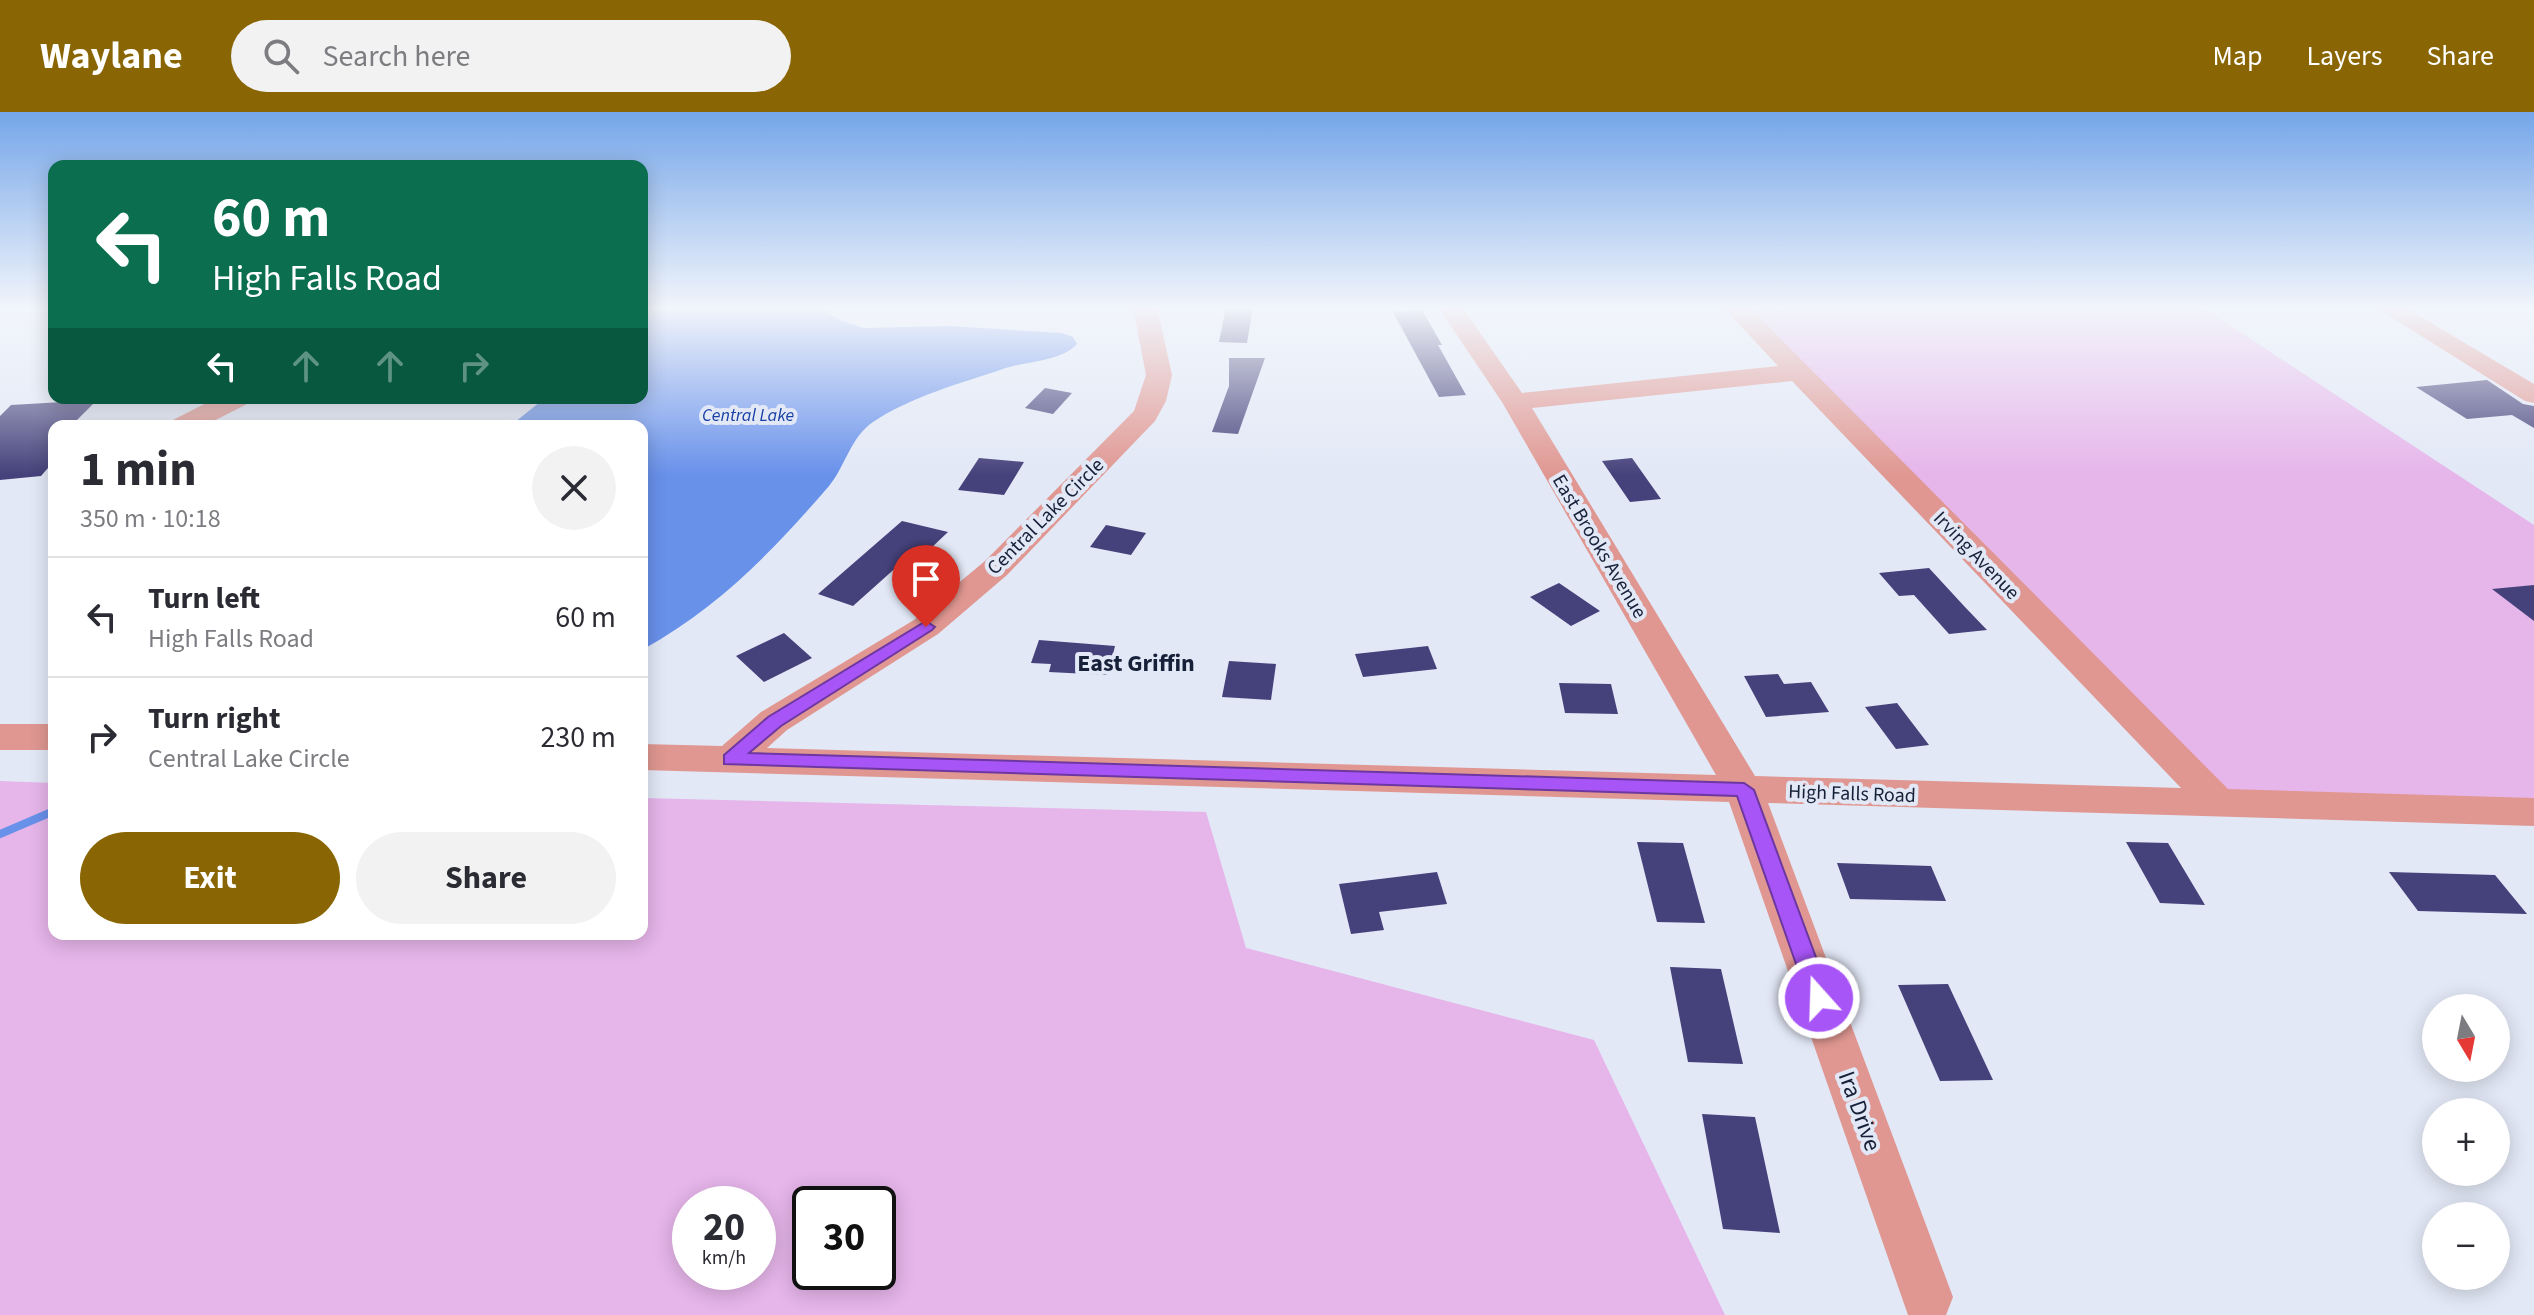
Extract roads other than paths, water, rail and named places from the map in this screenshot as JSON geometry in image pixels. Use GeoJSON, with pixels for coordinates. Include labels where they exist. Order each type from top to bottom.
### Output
{"type":"FeatureCollection","features":[{"type":"Feature","properties":{"kind":"street","name":"Central Lake Circle"},"geometry":{"type":"LineString","coordinates":[[731,759],[774,721],[926,627],[996,568],[1145,415],[1157,396],[1162,378],[1158,363]]}},
{"type":"Feature","properties":{"kind":"street","name":"East Brooks Avenue"},"geometry":{"type":"LineString","coordinates":[[1488,363],[1515,402],[1744,790]]}},
{"type":"Feature","properties":{"kind":"street","name":"Irving Avenue"},"geometry":{"type":"LineString","coordinates":[[1790,363],[2219,804]]}},
{"type":"Feature","properties":{"kind":"street"},"geometry":{"type":"LineString","coordinates":[[2481,363],[2533,394]]}},
{"type":"Feature","properties":{"kind":"street"},"geometry":{"type":"LineString","coordinates":[[1515,402],[1799,372]]}},
{"type":"Feature","properties":{"kind":"street"},"geometry":{"type":"LineString","coordinates":[[195,420],[225,404]]}},
{"type":"Feature","properties":{"kind":"street"},"geometry":{"type":"LineString","coordinates":[[0,737],[48,737]]}},
{"type":"Feature","properties":{"kind":"street","name":"High Falls Road"},"geometry":{"type":"LineString","coordinates":[[648,757],[2219,804],[2526,821]]}},
{"type":"Feature","properties":{"kind":"street","name":"Ira Drive"},"geometry":{"type":"LineString","coordinates":[[1744,790],[1927,1297]]}},
{"type":"Feature","properties":{"kind":"water","name":"Central Lake"},"geometry":{"type":"Polygon","coordinates":[[[648,363],[1026,363],[936,391],[873,422],[853,444],[829,486],[765,556],[696,615],[648,646],[648,420],[518,420],[538,404],[648,404],[648,363]]]}},
{"type":"Feature","properties":{"kind":"waterway"},"geometry":{"type":"LineString","coordinates":[[0,834],[48,814]]}},
{"type":"Feature","properties":{"kind":"district","name":"East Griffin"},"geometry":{"type":"Point","coordinates":[1136,663]}}]}
